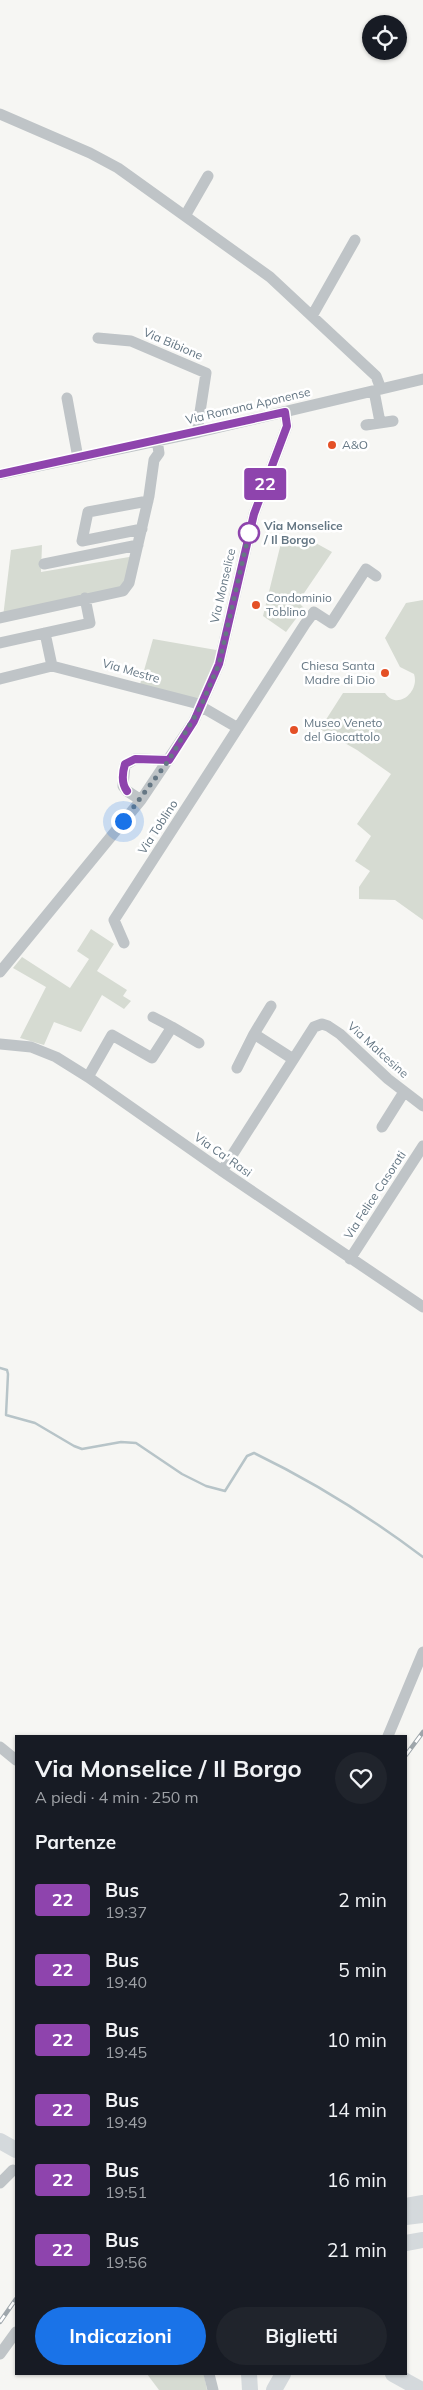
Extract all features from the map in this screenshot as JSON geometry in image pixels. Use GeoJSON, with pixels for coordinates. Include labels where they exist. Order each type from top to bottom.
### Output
{"type":"FeatureCollection","features":[{"type":"Feature","properties":{"kind":"highway"},"geometry":{"type":"LineString","coordinates":[[0,2141],[15,2149]]}},
{"type":"Feature","properties":{"kind":"highway"},"geometry":{"type":"LineString","coordinates":[[0,2152],[15,2166]]}},
{"type":"Feature","properties":{"kind":"highway"},"geometry":{"type":"LineString","coordinates":[[407,2206],[423,2203]]}},
{"type":"Feature","properties":{"kind":"highway"},"geometry":{"type":"LineString","coordinates":[[407,2217],[423,2215]]}},
{"type":"Feature","properties":{"kind":"highway"},"geometry":{"type":"LineString","coordinates":[[407,2243],[423,2240]]}},
{"type":"Feature","properties":{"kind":"highway"},"geometry":{"type":"LineString","coordinates":[[249,2375],[250,2390]]}},
{"type":"Feature","properties":{"kind":"highway"},"geometry":{"type":"LineString","coordinates":[[274,2390],[282,2375]]}},
{"type":"Feature","properties":{"kind":"highway"},"geometry":{"type":"LineString","coordinates":[[393,2375],[407,2377],[422,2390]]}},
{"type":"Feature","properties":{"kind":"street"},"geometry":{"type":"LineString","coordinates":[[0,114],[90,153],[118,168],[270,277],[376,376],[380,422]]}},
{"type":"Feature","properties":{"kind":"street"},"geometry":{"type":"LineString","coordinates":[[185,216],[208,176]]}},
{"type":"Feature","properties":{"kind":"street"},"geometry":{"type":"LineString","coordinates":[[312,316],[355,240]]}},
{"type":"Feature","properties":{"kind":"street","name":"Via Bibione"},"geometry":{"type":"LineString","coordinates":[[98,338],[131,341],[206,373],[198,425],[199,432]]}},
{"type":"Feature","properties":{"kind":"street","name":"Via Romana Aponense"},"geometry":{"type":"LineString","coordinates":[[0,474],[199,432],[423,379]]}},
{"type":"Feature","properties":{"kind":"street"},"geometry":{"type":"LineString","coordinates":[[67,398],[78,458]]}},
{"type":"Feature","properties":{"kind":"street","name":"Via Monselice"},"geometry":{"type":"LineString","coordinates":[[0,972],[141,800],[169,760],[201,706],[219,664],[254,514],[287,426],[285,412]]}},
{"type":"Feature","properties":{"kind":"street"},"geometry":{"type":"LineString","coordinates":[[366,425],[393,421]]}},
{"type":"Feature","properties":{"kind":"street"},"geometry":{"type":"LineString","coordinates":[[0,618],[123,590],[129,583],[142,529],[154,460],[159,453],[158,440]]}},
{"type":"Feature","properties":{"kind":"street"},"geometry":{"type":"LineString","coordinates":[[146,443],[148,455],[154,460]]}},
{"type":"Feature","properties":{"kind":"street"},"geometry":{"type":"LineString","coordinates":[[79,557],[88,512],[148,500]]}},
{"type":"Feature","properties":{"kind":"street"},"geometry":{"type":"LineString","coordinates":[[82,541],[142,529]]}},
{"type":"Feature","properties":{"kind":"street"},"geometry":{"type":"LineString","coordinates":[[44,564],[138,545]]}},
{"type":"Feature","properties":{"kind":"street","name":"Via Toblino"},"geometry":{"type":"LineString","coordinates":[[124,942],[114,920],[314,612],[331,623],[366,569],[376,576]]}},
{"type":"Feature","properties":{"kind":"street"},"geometry":{"type":"LineString","coordinates":[[0,643],[90,623],[85,598]]}},
{"type":"Feature","properties":{"kind":"street"},"geometry":{"type":"LineString","coordinates":[[45,633],[52,666]]}},
{"type":"Feature","properties":{"kind":"street","name":"Via Mestre"},"geometry":{"type":"LineString","coordinates":[[0,679],[52,666],[129,684],[201,706]]}},
{"type":"Feature","properties":{"kind":"street"},"geometry":{"type":"LineString","coordinates":[[201,706],[238,728]]}},
{"type":"Feature","properties":{"kind":"street"},"geometry":{"type":"LineString","coordinates":[[141,800],[127,791],[124,786],[123,772],[125,764],[135,759],[169,760]]}},
{"type":"Feature","properties":{"kind":"street"},"geometry":{"type":"LineString","coordinates":[[237,1068],[271,1006]]}},
{"type":"Feature","properties":{"kind":"street"},"geometry":{"type":"LineString","coordinates":[[154,1017],[199,1043]]}},
{"type":"Feature","properties":{"kind":"street","name":"Via Malcesine"},"geometry":{"type":"LineString","coordinates":[[222,1171],[314,1027],[322,1024],[340,1034],[372,1065],[423,1106]]}},
{"type":"Feature","properties":{"kind":"street"},"geometry":{"type":"LineString","coordinates":[[88,1077],[112,1035],[152,1058],[172,1027]]}},
{"type":"Feature","properties":{"kind":"street"},"geometry":{"type":"LineString","coordinates":[[254,1034],[293,1059]]}},
{"type":"Feature","properties":{"kind":"street","name":"Via Ca' Rasi"},"geometry":{"type":"LineString","coordinates":[[0,1044],[32,1047],[56,1057],[88,1077],[222,1171],[353,1254],[423,1307]]}},
{"type":"Feature","properties":{"kind":"street","name":"Via Malcesine"},"geometry":{"type":"LineString","coordinates":[[382,1127],[404,1092]]}},
{"type":"Feature","properties":{"kind":"street","name":"Via Felice Casorati"},"geometry":{"type":"LineString","coordinates":[[353,1254],[423,1146]]}},
{"type":"Feature","properties":{"kind":"street"},"geometry":{"type":"LineString","coordinates":[[388,1735],[423,1652]]}},
{"type":"Feature","properties":{"kind":"street"},"geometry":{"type":"LineString","coordinates":[[0,1747],[15,1759]]}},
{"type":"Feature","properties":{"kind":"street"},"geometry":{"type":"LineString","coordinates":[[0,2182],[15,2166]]}},
{"type":"Feature","properties":{"kind":"street"},"geometry":{"type":"LineString","coordinates":[[0,2354],[15,2333]]}},
{"type":"Feature","properties":{"kind":"street"},"geometry":{"type":"LineString","coordinates":[[209,2375],[213,2390]]}},
{"type":"Feature","properties":{"kind":"shaded area"},"geometry":{"type":"Polygon","coordinates":[[[303,536],[332,552],[298,602],[304,608],[286,632],[263,616],[282,539],[303,536]]]}},
{"type":"Feature","properties":{"kind":"shaded area"},"geometry":{"type":"Polygon","coordinates":[[[42,545],[41,572],[135,556],[123,591],[3,617],[11,550],[42,545]]]}},
{"type":"Feature","properties":{"kind":"shaded area"},"geometry":{"type":"Polygon","coordinates":[[[423,600],[423,920],[395,900],[359,899],[359,887],[370,871],[355,861],[371,836],[357,824],[391,774],[357,750],[320,729],[343,693],[385,693],[390,698],[401,700],[411,693],[415,681],[414,674],[400,667],[385,638],[406,603],[423,600]]]}},
{"type":"Feature","properties":{"kind":"shaded area"},"geometry":{"type":"Polygon","coordinates":[[[153,639],[222,651],[201,706],[139,688],[153,639]]]}},
{"type":"Feature","properties":{"kind":"shaded area"},"geometry":{"type":"Polygon","coordinates":[[[91,929],[114,944],[97,971],[127,990],[123,996],[131,1001],[124,1009],[102,995],[81,1032],[54,1022],[44,1045],[20,1038],[46,987],[13,968],[22,957],[70,988],[89,959],[77,951],[91,929]]]}},
{"type":"Feature","properties":{"kind":"shaded area"},"geometry":{"type":"Polygon","coordinates":[[[148,2375],[204,2375],[207,2390],[159,2390],[148,2375]]]}},
{"type":"Feature","properties":{"kind":"waterway"},"geometry":{"type":"LineString","coordinates":[[0,1368],[7,1370],[8,1374],[6,1415],[35,1423],[74,1446],[82,1449],[121,1442],[136,1443],[182,1474],[206,1486],[225,1491],[247,1456],[254,1453],[341,1501],[423,1557]]}},
{"type":"Feature","properties":{"kind":"railway"},"geometry":{"type":"LineString","coordinates":[[407,1754],[423,1732]]}},
{"type":"Feature","properties":{"kind":"railway"},"geometry":{"type":"LineString","coordinates":[[0,2322],[15,2300]]}},
{"type":"Feature","properties":{"kind":"bus line","name":"22"},"geometry":{"type":"LineString","coordinates":[[0,474],[285,412],[287,426],[254,514],[219,664],[194,721],[169,760],[135,759],[125,764],[123,780],[127,791]]}},
{"type":"Feature","properties":{"kind":"place","name":"A&O"},"geometry":{"type":"Point","coordinates":[332,445]}},
{"type":"Feature","properties":{"kind":"place","name":"Via Monselice / Il Borgo"},"geometry":{"type":"Point","coordinates":[249,533]}},
{"type":"Feature","properties":{"kind":"place","name":"Condominio Toblino"},"geometry":{"type":"Point","coordinates":[256,605]}},
{"type":"Feature","properties":{"kind":"place","name":"Chiesa Santa Madre di Dio"},"geometry":{"type":"Point","coordinates":[385,673]}},
{"type":"Feature","properties":{"kind":"place","name":"Museo Veneto del Giocattolo"},"geometry":{"type":"Point","coordinates":[294,730]}},
{"type":"Feature","properties":{"kind":"route"},"geometry":{"type":"LineString","coordinates":[[123,821],[141,800],[169,760],[194,721],[201,706],[219,664],[249,533]]}}]}
